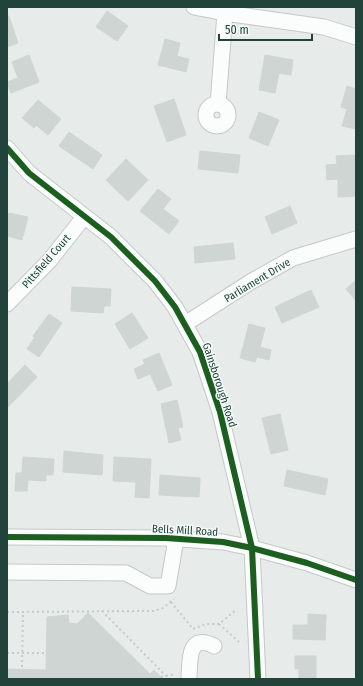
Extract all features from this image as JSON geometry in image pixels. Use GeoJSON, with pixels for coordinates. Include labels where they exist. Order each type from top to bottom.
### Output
{"type":"FeatureCollection","features":[{"type":"Feature","properties":{"kind":"street"},"geometry":{"type":"LineString","coordinates":[[194,7],[225,13],[324,27],[356,37]]}},
{"type":"Feature","properties":{"kind":"street"},"geometry":{"type":"LineString","coordinates":[[218,104],[225,13]]}},
{"type":"Feature","properties":{"kind":"street","name":"Gainsborough Road"},"geometry":{"type":"LineString","coordinates":[[7,148],[29,173],[111,237],[155,281],[185,324],[200,352],[220,412],[252,548],[258,679]]}},
{"type":"Feature","properties":{"kind":"street","name":"Pittsfield Court"},"geometry":{"type":"LineString","coordinates":[[7,304],[50,260],[84,216]]}},
{"type":"Feature","properties":{"kind":"street","name":"Parliament Drive"},"geometry":{"type":"LineString","coordinates":[[185,324],[252,280],[293,258],[356,239]]}},
{"type":"Feature","properties":{"kind":"street","name":"Bells Mill Road"},"geometry":{"type":"LineString","coordinates":[[7,537],[176,539],[223,542],[252,548],[343,574],[356,580]]}},
{"type":"Feature","properties":{"kind":"street"},"geometry":{"type":"LineString","coordinates":[[7,572],[126,573],[150,586],[168,586],[176,539]]}},
{"type":"Feature","properties":{"kind":"street"},"geometry":{"type":"LineString","coordinates":[[185,676],[190,651],[198,644],[204,643],[214,646]]}},
{"type":"Feature","properties":{"kind":"path"},"geometry":{"type":"LineString","coordinates":[[7,612],[154,611],[171,602],[175,598]]}},
{"type":"Feature","properties":{"kind":"path"},"geometry":{"type":"LineString","coordinates":[[171,602],[193,629],[206,624],[219,624],[236,610]]}},
{"type":"Feature","properties":{"kind":"path"},"geometry":{"type":"LineString","coordinates":[[22,667],[23,611]]}},
{"type":"Feature","properties":{"kind":"path"},"geometry":{"type":"LineString","coordinates":[[102,611],[166,676]]}},
{"type":"Feature","properties":{"kind":"path"},"geometry":{"type":"LineString","coordinates":[[219,624],[239,642]]}},
{"type":"Feature","properties":{"kind":"path"},"geometry":{"type":"LineString","coordinates":[[7,653],[44,653]]}},
{"type":"Feature","properties":{"kind":"path"},"geometry":{"type":"LineString","coordinates":[[161,677],[185,676]]}},
{"type":"Feature","properties":{"kind":"building"},"geometry":{"type":"Polygon","coordinates":[[[107,11],[128,26],[117,41],[96,27],[107,11]]]}},
{"type":"Feature","properties":{"kind":"building"},"geometry":{"type":"Polygon","coordinates":[[[7,16],[9,16],[18,43],[7,47],[7,16]]]}},
{"type":"Feature","properties":{"kind":"building"},"geometry":{"type":"Polygon","coordinates":[[[165,39],[180,43],[177,56],[189,59],[186,72],[158,65],[165,39]]]}},
{"type":"Feature","properties":{"kind":"building"},"geometry":{"type":"Polygon","coordinates":[[[29,55],[39,82],[11,93],[7,82],[18,78],[12,62],[29,55]]]}},
{"type":"Feature","properties":{"kind":"building"},"geometry":{"type":"Polygon","coordinates":[[[265,55],[293,60],[291,75],[279,73],[275,93],[259,90],[265,55]]]}},
{"type":"Feature","properties":{"kind":"building"},"geometry":{"type":"Polygon","coordinates":[[[347,86],[356,89],[356,129],[342,126],[347,109],[341,107],[347,86]]]}},
{"type":"Feature","properties":{"kind":"building"},"geometry":{"type":"Polygon","coordinates":[[[174,99],[186,135],[167,142],[154,106],[174,99]]]}},
{"type":"Feature","properties":{"kind":"building"},"geometry":{"type":"Polygon","coordinates":[[[38,100],[61,119],[48,135],[36,125],[34,128],[22,118],[38,100]]]}},
{"type":"Feature","properties":{"kind":"building"},"geometry":{"type":"Polygon","coordinates":[[[259,112],[279,120],[268,146],[249,138],[259,112]]]}},
{"type":"Feature","properties":{"kind":"building"},"geometry":{"type":"Polygon","coordinates":[[[69,132],[102,155],[93,169],[59,146],[69,132]]]}},
{"type":"Feature","properties":{"kind":"building"},"geometry":{"type":"Polygon","coordinates":[[[200,151],[240,155],[238,173],[198,169],[200,151]]]}},
{"type":"Feature","properties":{"kind":"building"},"geometry":{"type":"Polygon","coordinates":[[[356,155],[356,196],[338,197],[338,179],[327,180],[326,165],[337,164],[336,156],[356,155]]]}},
{"type":"Feature","properties":{"kind":"building"},"geometry":{"type":"Polygon","coordinates":[[[126,159],[148,180],[128,201],[106,180],[126,159]]]}},
{"type":"Feature","properties":{"kind":"building"},"geometry":{"type":"Polygon","coordinates":[[[158,189],[171,199],[163,209],[179,221],[169,234],[140,211],[158,189]]]}},
{"type":"Feature","properties":{"kind":"building"},"geometry":{"type":"Polygon","coordinates":[[[290,206],[297,223],[272,234],[265,217],[290,206]]]}},
{"type":"Feature","properties":{"kind":"building"},"geometry":{"type":"Polygon","coordinates":[[[9,213],[28,217],[22,240],[7,236],[9,230],[7,230],[7,218],[9,213]]]}},
{"type":"Feature","properties":{"kind":"building"},"geometry":{"type":"Polygon","coordinates":[[[233,243],[235,259],[195,263],[194,247],[233,243]]]}},
{"type":"Feature","properties":{"kind":"building"},"geometry":{"type":"Polygon","coordinates":[[[355,281],[356,282],[356,301],[346,289],[355,281]]]}},
{"type":"Feature","properties":{"kind":"building"},"geometry":{"type":"Polygon","coordinates":[[[72,287],[111,289],[110,306],[104,306],[103,313],[71,311],[72,287]]]}},
{"type":"Feature","properties":{"kind":"building"},"geometry":{"type":"Polygon","coordinates":[[[311,290],[319,307],[282,323],[275,307],[311,290]]]}},
{"type":"Feature","properties":{"kind":"building"},"geometry":{"type":"Polygon","coordinates":[[[132,313],[148,338],[130,349],[115,324],[132,313]]]}},
{"type":"Feature","properties":{"kind":"building"},"geometry":{"type":"Polygon","coordinates":[[[49,314],[62,323],[39,357],[27,349],[35,337],[33,336],[49,314]]]}},
{"type":"Feature","properties":{"kind":"building"},"geometry":{"type":"Polygon","coordinates":[[[249,324],[265,328],[260,347],[271,350],[269,360],[257,357],[255,362],[240,358],[249,324]]]}},
{"type":"Feature","properties":{"kind":"building"},"geometry":{"type":"Polygon","coordinates":[[[159,353],[172,385],[158,391],[150,374],[138,379],[134,369],[145,364],[143,360],[159,353]]]}},
{"type":"Feature","properties":{"kind":"building"},"geometry":{"type":"Polygon","coordinates":[[[25,365],[37,377],[8,407],[7,384],[25,365]]]}},
{"type":"Feature","properties":{"kind":"building"},"geometry":{"type":"Polygon","coordinates":[[[177,400],[183,427],[178,428],[181,440],[169,443],[161,404],[177,400]]]}},
{"type":"Feature","properties":{"kind":"building"},"geometry":{"type":"Polygon","coordinates":[[[280,414],[288,450],[271,454],[262,418],[280,414]]]}},
{"type":"Feature","properties":{"kind":"building"},"geometry":{"type":"Polygon","coordinates":[[[64,451],[103,455],[102,475],[63,472],[64,451]]]}},
{"type":"Feature","properties":{"kind":"building"},"geometry":{"type":"Polygon","coordinates":[[[23,457],[54,459],[53,475],[46,475],[46,481],[28,480],[27,491],[15,491],[16,473],[22,473],[23,457]]]}},
{"type":"Feature","properties":{"kind":"building"},"geometry":{"type":"Polygon","coordinates":[[[114,457],[151,459],[149,498],[135,497],[136,482],[113,481],[114,457]]]}},
{"type":"Feature","properties":{"kind":"building"},"geometry":{"type":"Polygon","coordinates":[[[287,470],[328,479],[325,495],[284,486],[287,470]]]}},
{"type":"Feature","properties":{"kind":"building"},"geometry":{"type":"Polygon","coordinates":[[[160,475],[200,478],[199,497],[159,495],[160,475]]]}},
{"type":"Feature","properties":{"kind":"building"},"geometry":{"type":"Polygon","coordinates":[[[88,613],[150,674],[154,670],[163,679],[7,679],[7,669],[46,670],[47,617],[68,615],[69,623],[77,624],[88,613]]]}},
{"type":"Feature","properties":{"kind":"building"},"geometry":{"type":"Polygon","coordinates":[[[308,614],[326,615],[325,640],[293,639],[293,625],[308,625],[308,614]]]}},
{"type":"Feature","properties":{"kind":"building"},"geometry":{"type":"Polygon","coordinates":[[[295,656],[316,656],[316,679],[299,679],[299,669],[295,669],[295,656]]]}},
{"type":"Feature","properties":{"kind":"cycle path"},"geometry":{"type":"LineString","coordinates":[[7,148],[29,173],[111,237],[155,281],[175,307],[200,352],[220,412],[252,548],[258,679]]}},
{"type":"Feature","properties":{"kind":"cycle path"},"geometry":{"type":"LineString","coordinates":[[7,537],[166,538],[223,542],[252,548],[307,563],[356,580]]}}]}
